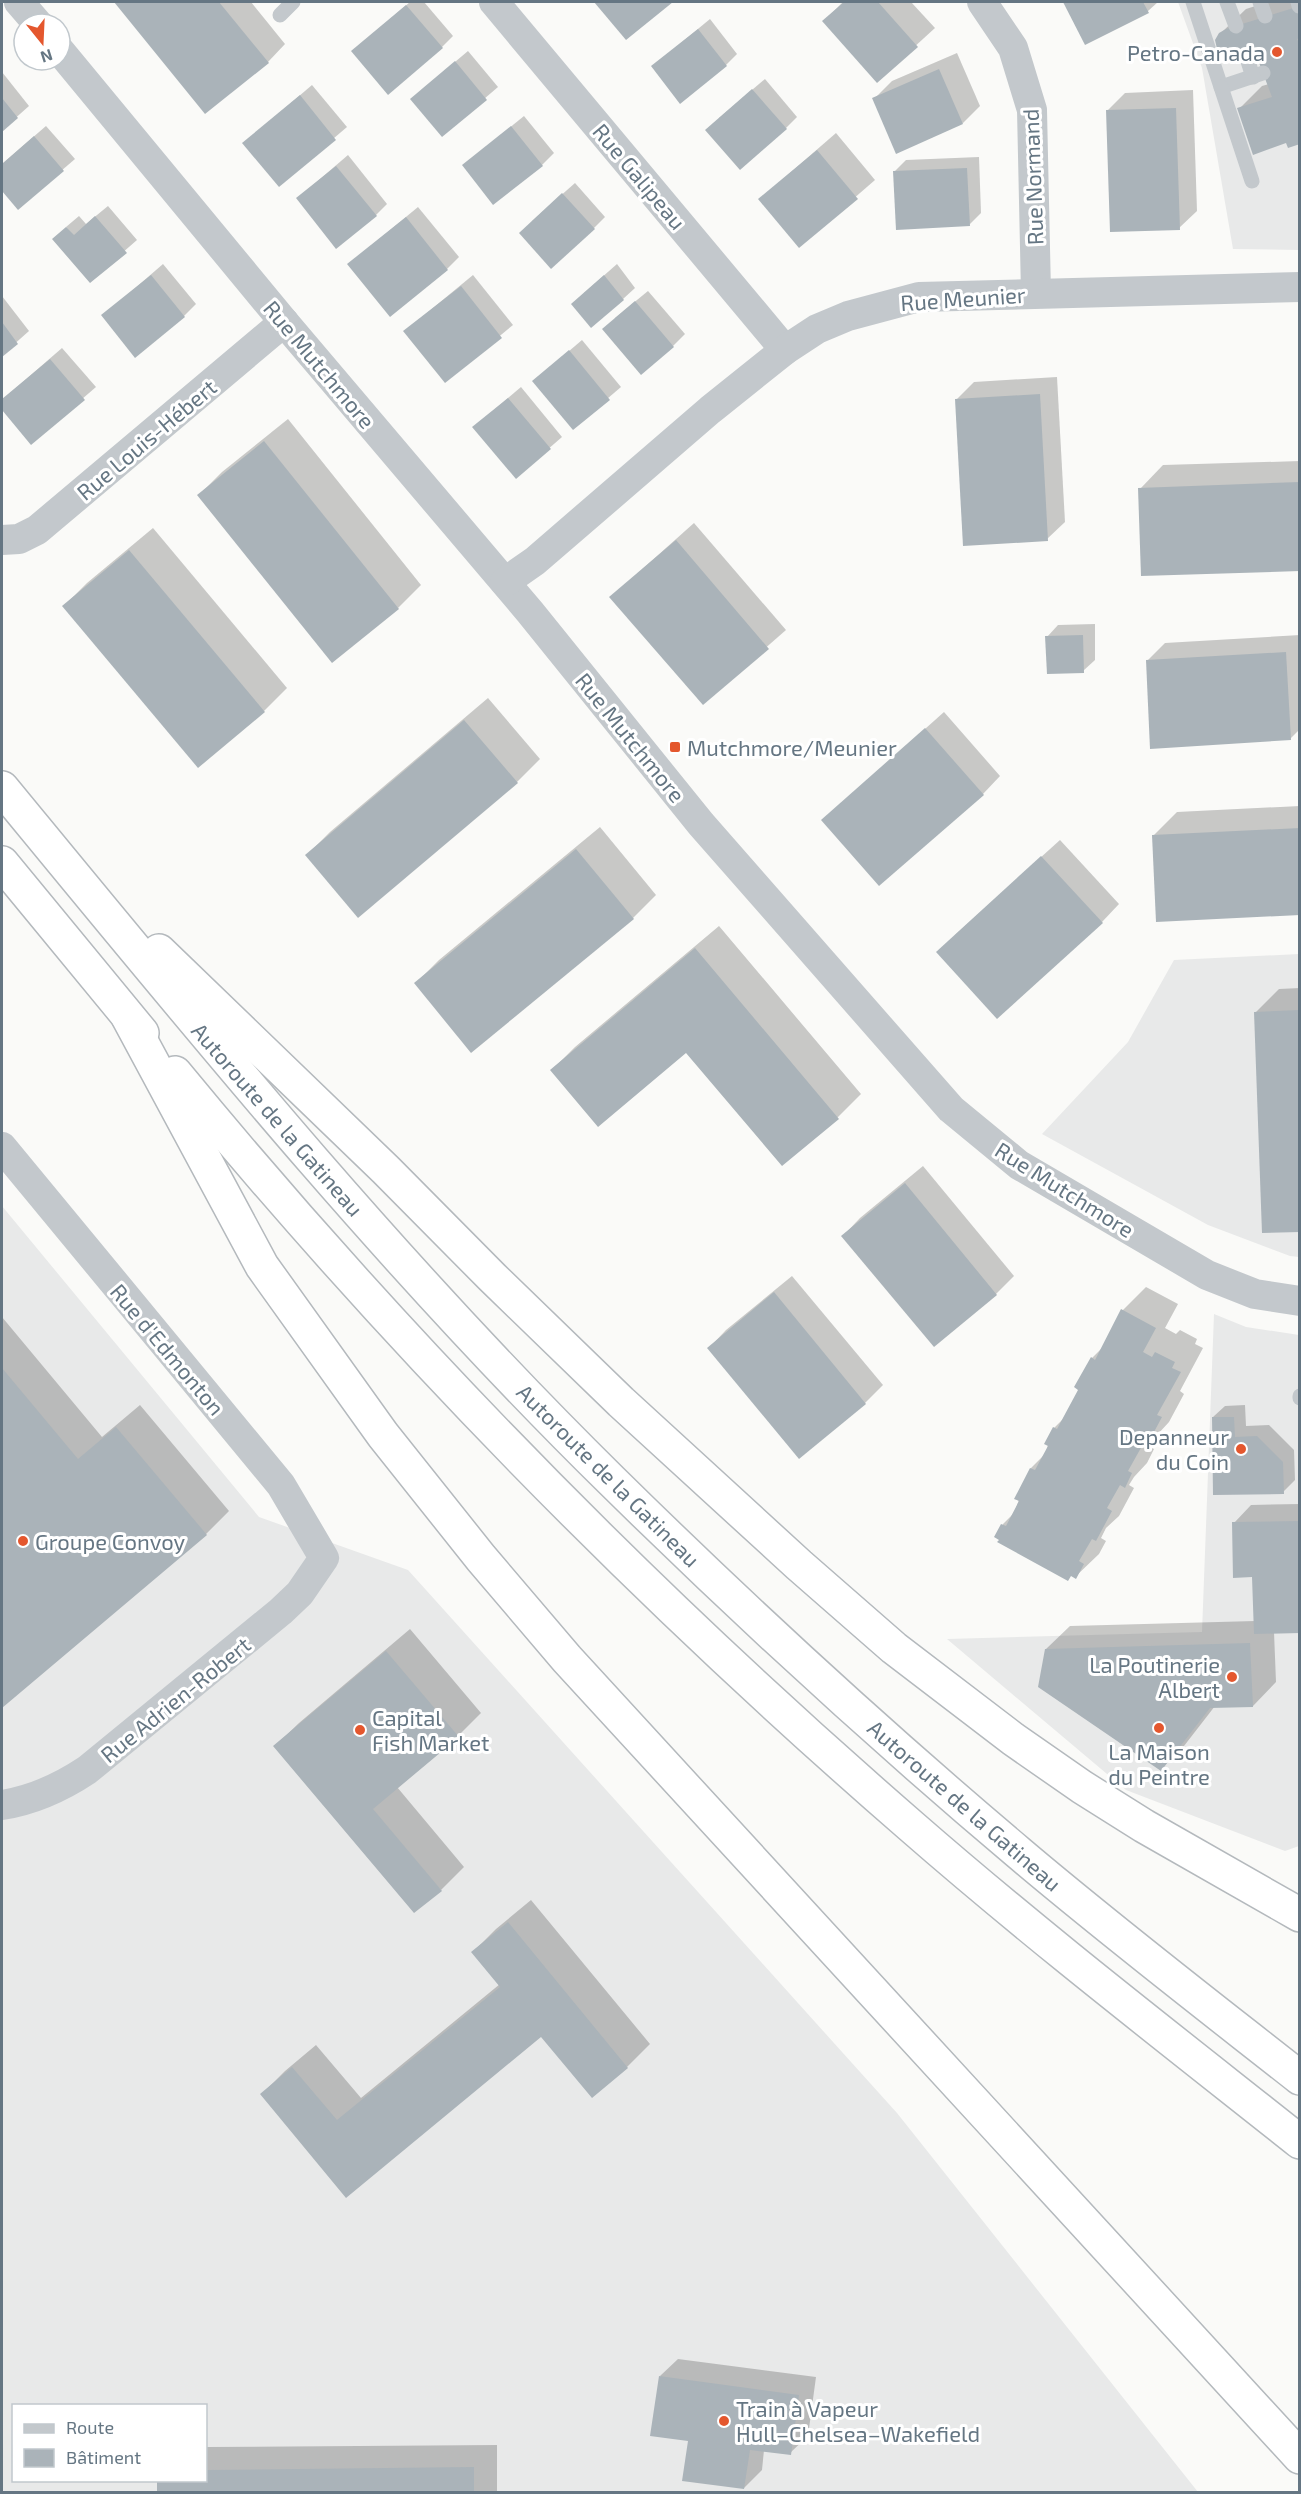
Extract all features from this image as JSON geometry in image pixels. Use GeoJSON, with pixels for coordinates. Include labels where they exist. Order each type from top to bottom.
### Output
{"type":"FeatureCollection","features":[{"type":"Feature","properties":{"kind":"highway","name":"Autoroute de la Gatineau"},"geometry":{"type":"LineString","coordinates":[[2,788],[194,1021],[361,1216],[496,1362],[608,1477],[771,1634],[944,1789],[1091,1912],[1299,2078]]}},
{"type":"Feature","properties":{"kind":"highway"},"geometry":{"type":"LineString","coordinates":[[46,841],[386,1170],[572,1356],[869,1627],[947,1690],[1082,1787],[1164,1838],[1298,1912]]}},
{"type":"Feature","properties":{"kind":"highway"},"geometry":{"type":"LineString","coordinates":[[2,863],[216,1123],[387,1318],[522,1460],[640,1577],[794,1721],[949,1859],[1299,2142]]}},
{"type":"Feature","properties":{"kind":"highway"},"geometry":{"type":"LineString","coordinates":[[128,1017],[262,1266],[353,1395],[481,1558],[582,1676],[1299,2457]]}},
{"type":"Feature","properties":{"kind":"street","name":"Rue Galipeau"},"geometry":{"type":"LineString","coordinates":[[494,2],[785,351]]}},
{"type":"Feature","properties":{"kind":"street","name":"Rue Normand"},"geometry":{"type":"LineString","coordinates":[[982,2],[1013,48],[1032,110],[1036,293]]}},
{"type":"Feature","properties":{"kind":"street","name":"Rue Mutchmore"},"geometry":{"type":"LineString","coordinates":[[72,66],[284,322],[505,582],[702,824],[951,1109],[1019,1165],[1207,1275],[1255,1294],[1299,1300]]}},
{"type":"Feature","properties":{"kind":"street","name":"Rue Meunier"},"geometry":{"type":"LineString","coordinates":[[505,582],[535,561],[710,410],[785,351],[817,329],[848,316],[919,297],[1299,287]]}},
{"type":"Feature","properties":{"kind":"street","name":"Rue Louis-Hébert"},"geometry":{"type":"LineString","coordinates":[[2,540],[19,539],[37,530],[284,322]]}},
{"type":"Feature","properties":{"kind":"street","name":"Rue d'Edmonton"},"geometry":{"type":"LineString","coordinates":[[2,1147],[281,1485],[324,1558]]}},
{"type":"Feature","properties":{"kind":"street","name":"Rue Adrien-Robert"},"geometry":{"type":"LineString","coordinates":[[2,1804],[37,1797],[61,1787],[87,1770],[280,1612],[300,1593],[324,1558]]}},
{"type":"Feature","properties":{"kind":"lane"},"geometry":{"type":"LineString","coordinates":[[280,15],[293,2]]}},
{"type":"Feature","properties":{"kind":"lane"},"geometry":{"type":"LineString","coordinates":[[1193,2],[1252,181]]}},
{"type":"Feature","properties":{"kind":"lane"},"geometry":{"type":"LineString","coordinates":[[1227,2],[1236,26]]}},
{"type":"Feature","properties":{"kind":"lane"},"geometry":{"type":"LineString","coordinates":[[1260,2],[1265,16]]}},
{"type":"Feature","properties":{"kind":"lane"},"geometry":{"type":"LineString","coordinates":[[1298,2],[1299,6]]}},
{"type":"Feature","properties":{"kind":"lane"},"geometry":{"type":"LineString","coordinates":[[1221,87],[1258,75],[1246,55]]}},
{"type":"Feature","properties":{"kind":"shaded area"},"geometry":{"type":"Polygon","coordinates":[[[1178,2],[1299,2],[1299,250],[1233,249],[1202,68],[1178,2]]]}},
{"type":"Feature","properties":{"kind":"shaded area"},"geometry":{"type":"Polygon","coordinates":[[[1299,954],[1299,1257],[1290,1256],[1208,1225],[1042,1134],[1128,1042],[1174,960],[1299,954]]]}},
{"type":"Feature","properties":{"kind":"shaded area"},"geometry":{"type":"Polygon","coordinates":[[[2,1206],[259,1517],[408,1570],[897,2113],[1198,2492],[2,2492],[2,1206]]]}},
{"type":"Feature","properties":{"kind":"shaded area"},"geometry":{"type":"Polygon","coordinates":[[[1214,1314],[1246,1327],[1299,1335],[1299,1846],[1285,1851],[1126,1790],[947,1639],[1202,1632],[1214,1314]]]}},
{"type":"Feature","properties":{"kind":"building"},"geometry":{"type":"Polygon","coordinates":[[[114,2],[219,2],[269,63],[205,114],[114,2]]]}},
{"type":"Feature","properties":{"kind":"building"},"geometry":{"type":"Polygon","coordinates":[[[594,2],[673,2],[626,40],[594,2]]]}},
{"type":"Feature","properties":{"kind":"building"},"geometry":{"type":"Polygon","coordinates":[[[844,2],[878,2],[918,47],[877,83],[822,21],[844,2]]]}},
{"type":"Feature","properties":{"kind":"building"},"geometry":{"type":"Polygon","coordinates":[[[1063,2],[1143,2],[1149,13],[1085,45],[1063,2]]]}},
{"type":"Feature","properties":{"kind":"building"},"geometry":{"type":"Polygon","coordinates":[[[406,5],[443,48],[388,95],[351,51],[406,5]]]}},
{"type":"Feature","properties":{"kind":"building"},"geometry":{"type":"Polygon","coordinates":[[[1300,6],[1300,38],[1297,39],[1300,45],[1300,144],[1288,148],[1286,143],[1253,155],[1237,108],[1272,97],[1255,52],[1235,59],[1224,58],[1218,53],[1215,40],[1219,33],[1226,29],[1300,6]]]}},
{"type":"Feature","properties":{"kind":"building"},"geometry":{"type":"Polygon","coordinates":[[[698,29],[727,66],[680,104],[651,66],[698,29]]]}},
{"type":"Feature","properties":{"kind":"building"},"geometry":{"type":"Polygon","coordinates":[[[455,61],[487,100],[442,137],[410,99],[455,61]]]}},
{"type":"Feature","properties":{"kind":"building"},"geometry":{"type":"Polygon","coordinates":[[[939,69],[963,124],[896,154],[872,98],[939,69]]]}},
{"type":"Feature","properties":{"kind":"building"},"geometry":{"type":"Polygon","coordinates":[[[752,89],[787,129],[740,170],[705,130],[752,89]]]}},
{"type":"Feature","properties":{"kind":"building"},"geometry":{"type":"Polygon","coordinates":[[[300,95],[336,140],[279,187],[242,143],[300,95]]]}},
{"type":"Feature","properties":{"kind":"building"},"geometry":{"type":"Polygon","coordinates":[[[2,98],[18,118],[2,132],[2,98]]]}},
{"type":"Feature","properties":{"kind":"building"},"geometry":{"type":"Polygon","coordinates":[[[1176,108],[1180,230],[1110,232],[1106,110],[1176,108]]]}},
{"type":"Feature","properties":{"kind":"building"},"geometry":{"type":"Polygon","coordinates":[[[511,126],[543,166],[493,205],[462,165],[511,126]]]}},
{"type":"Feature","properties":{"kind":"building"},"geometry":{"type":"Polygon","coordinates":[[[34,136],[64,171],[18,210],[2,191],[2,164],[34,136]]]}},
{"type":"Feature","properties":{"kind":"building"},"geometry":{"type":"Polygon","coordinates":[[[817,150],[858,199],[799,248],[758,199],[817,150]]]}},
{"type":"Feature","properties":{"kind":"building"},"geometry":{"type":"Polygon","coordinates":[[[336,166],[377,216],[336,249],[296,198],[336,166]]]}},
{"type":"Feature","properties":{"kind":"building"},"geometry":{"type":"Polygon","coordinates":[[[967,168],[970,226],[896,230],[893,171],[967,168]]]}},
{"type":"Feature","properties":{"kind":"building"},"geometry":{"type":"Polygon","coordinates":[[[562,193],[595,229],[551,269],[519,233],[562,193]]]}},
{"type":"Feature","properties":{"kind":"building"},"geometry":{"type":"Polygon","coordinates":[[[95,216],[127,253],[90,283],[52,239],[66,227],[74,235],[95,216]]]}},
{"type":"Feature","properties":{"kind":"building"},"geometry":{"type":"Polygon","coordinates":[[[406,217],[448,270],[390,317],[347,264],[406,217]]]}},
{"type":"Feature","properties":{"kind":"building"},"geometry":{"type":"Polygon","coordinates":[[[151,275],[185,317],[135,358],[101,315],[151,275]]]}},
{"type":"Feature","properties":{"kind":"building"},"geometry":{"type":"Polygon","coordinates":[[[604,275],[624,300],[591,328],[571,304],[604,275]]]}},
{"type":"Feature","properties":{"kind":"building"},"geometry":{"type":"Polygon","coordinates":[[[461,286],[502,338],[445,383],[403,331],[461,286]]]}},
{"type":"Feature","properties":{"kind":"building"},"geometry":{"type":"Polygon","coordinates":[[[635,301],[674,347],[641,375],[602,329],[635,301]]]}},
{"type":"Feature","properties":{"kind":"building"},"geometry":{"type":"Polygon","coordinates":[[[2,322],[18,344],[2,357],[2,322]]]}},
{"type":"Feature","properties":{"kind":"building"},"geometry":{"type":"Polygon","coordinates":[[[569,350],[610,400],[573,430],[532,381],[569,350]]]}},
{"type":"Feature","properties":{"kind":"building"},"geometry":{"type":"Polygon","coordinates":[[[50,359],[85,400],[31,445],[2,410],[2,399],[50,359]]]}},
{"type":"Feature","properties":{"kind":"building"},"geometry":{"type":"Polygon","coordinates":[[[1040,394],[1048,541],[963,546],[955,399],[1040,394]]]}},
{"type":"Feature","properties":{"kind":"building"},"geometry":{"type":"Polygon","coordinates":[[[508,398],[551,449],[516,479],[472,427],[508,398]]]}},
{"type":"Feature","properties":{"kind":"building"},"geometry":{"type":"Polygon","coordinates":[[[264,441],[399,609],[332,663],[197,495],[264,441]]]}},
{"type":"Feature","properties":{"kind":"building"},"geometry":{"type":"Polygon","coordinates":[[[1300,482],[1300,571],[1141,576],[1138,488],[1300,482]]]}},
{"type":"Feature","properties":{"kind":"building"},"geometry":{"type":"Polygon","coordinates":[[[676,540],[769,649],[703,705],[609,597],[676,540]]]}},
{"type":"Feature","properties":{"kind":"building"},"geometry":{"type":"Polygon","coordinates":[[[129,550],[265,712],[198,768],[62,606],[129,550]]]}},
{"type":"Feature","properties":{"kind":"building"},"geometry":{"type":"Polygon","coordinates":[[[1083,635],[1084,673],[1047,674],[1045,636],[1083,635]]]}},
{"type":"Feature","properties":{"kind":"building"},"geometry":{"type":"Polygon","coordinates":[[[1286,652],[1291,740],[1150,749],[1146,660],[1286,652]]]}},
{"type":"Feature","properties":{"kind":"building"},"geometry":{"type":"Polygon","coordinates":[[[464,720],[518,783],[358,918],[305,855],[464,720]]]}},
{"type":"Feature","properties":{"kind":"building"},"geometry":{"type":"Polygon","coordinates":[[[925,728],[984,795],[879,886],[821,820],[925,728]]]}},
{"type":"Feature","properties":{"kind":"building"},"geometry":{"type":"Polygon","coordinates":[[[1300,828],[1300,915],[1156,922],[1152,835],[1300,828]]]}},
{"type":"Feature","properties":{"kind":"building"},"geometry":{"type":"Polygon","coordinates":[[[576,849],[634,919],[471,1053],[414,983],[576,849]]]}},
{"type":"Feature","properties":{"kind":"building"},"geometry":{"type":"Polygon","coordinates":[[[1041,856],[1103,923],[997,1019],[936,952],[1041,856]]]}},
{"type":"Feature","properties":{"kind":"building"},"geometry":{"type":"Polygon","coordinates":[[[695,948],[839,1119],[782,1166],[686,1053],[598,1127],[550,1070],[695,948]]]}},
{"type":"Feature","properties":{"kind":"building"},"geometry":{"type":"Polygon","coordinates":[[[1300,1010],[1300,1232],[1262,1233],[1254,1012],[1300,1010]]]}},
{"type":"Feature","properties":{"kind":"building"},"geometry":{"type":"Polygon","coordinates":[[[905,1183],[997,1295],[934,1347],[841,1236],[905,1183]]]}},
{"type":"Feature","properties":{"kind":"building"},"geometry":{"type":"Polygon","coordinates":[[[774,1292],[866,1404],[799,1459],[707,1348],[774,1292]]]}},
{"type":"Feature","properties":{"kind":"building"},"geometry":{"type":"Polygon","coordinates":[[[1121,1309],[1156,1328],[1143,1352],[1152,1357],[1155,1352],[1175,1362],[1172,1368],[1181,1372],[1157,1415],[1162,1417],[1146,1447],[1142,1446],[1128,1471],[1132,1473],[1125,1488],[1120,1485],[1107,1508],[1112,1511],[1096,1541],[1092,1539],[1079,1561],[1084,1564],[1076,1579],[1071,1576],[1068,1581],[997,1542],[999,1540],[994,1537],[1001,1524],[1006,1526],[1019,1501],[1014,1499],[1030,1468],[1035,1470],[1048,1446],[1044,1444],[1053,1427],[1057,1429],[1078,1390],[1074,1387],[1091,1357],[1095,1360],[1121,1309]]]}},
{"type":"Feature","properties":{"kind":"building"},"geometry":{"type":"Polygon","coordinates":[[[2,1368],[78,1459],[116,1427],[207,1535],[2,1708],[2,1368]]]}},
{"type":"Feature","properties":{"kind":"building","name":"Depanneur du Coin"},"geometry":{"type":"Polygon","coordinates":[[[1212,1417],[1234,1417],[1235,1437],[1257,1436],[1283,1462],[1284,1494],[1213,1495],[1212,1417]]]}},
{"type":"Feature","properties":{"kind":"building"},"geometry":{"type":"Polygon","coordinates":[[[1300,1521],[1300,1633],[1254,1634],[1252,1577],[1233,1578],[1232,1522],[1300,1521]]]}},
{"type":"Feature","properties":{"kind":"building"},"geometry":{"type":"Polygon","coordinates":[[[1250,1643],[1253,1707],[1210,1708],[1161,1771],[1038,1687],[1045,1649],[1250,1643]]]}},
{"type":"Feature","properties":{"kind":"building"},"geometry":{"type":"Polygon","coordinates":[[[386,1651],[459,1737],[373,1809],[442,1891],[414,1913],[273,1746],[386,1651]]]}},
{"type":"Feature","properties":{"kind":"building"},"geometry":{"type":"Polygon","coordinates":[[[508,1922],[628,2068],[592,2098],[541,2037],[346,2198],[260,2094],[292,2067],[337,2120],[500,1987],[471,1952],[508,1922]]]}},
{"type":"Feature","properties":{"kind":"building","name":"Train à Vapeur Hull–Chelsea–Wakefield"},"geometry":{"type":"Polygon","coordinates":[[[659,2376],[799,2395],[791,2455],[750,2450],[744,2489],[682,2481],[688,2441],[650,2436],[659,2376]]]}},
{"type":"Feature","properties":{"kind":"building"},"geometry":{"type":"Polygon","coordinates":[[[474,2467],[474,2492],[157,2492],[157,2482],[207,2482],[207,2470],[474,2467]]]}},
{"type":"Feature","properties":{"kind":"place","name":"Petro-Canada"},"geometry":{"type":"Point","coordinates":[1277,52]}},
{"type":"Feature","properties":{"kind":"place","name":"Mutchmore/Meunier"},"geometry":{"type":"Point","coordinates":[675,747]}},
{"type":"Feature","properties":{"kind":"place","name":"Depanneur du Coin"},"geometry":{"type":"Point","coordinates":[1241,1449]}},
{"type":"Feature","properties":{"kind":"place","name":"Groupe Convoy"},"geometry":{"type":"Point","coordinates":[23,1541]}},
{"type":"Feature","properties":{"kind":"place","name":"La Poutinerie Albert"},"geometry":{"type":"Point","coordinates":[1232,1677]}},
{"type":"Feature","properties":{"kind":"place","name":"La Maison du Peintre"},"geometry":{"type":"Point","coordinates":[1159,1728]}},
{"type":"Feature","properties":{"kind":"place","name":"Capital Fish Market"},"geometry":{"type":"Point","coordinates":[360,1730]}},
{"type":"Feature","properties":{"kind":"place","name":"Train à Vapeur Hull–Chelsea–Wakefield"},"geometry":{"type":"Point","coordinates":[724,2421]}}]}
